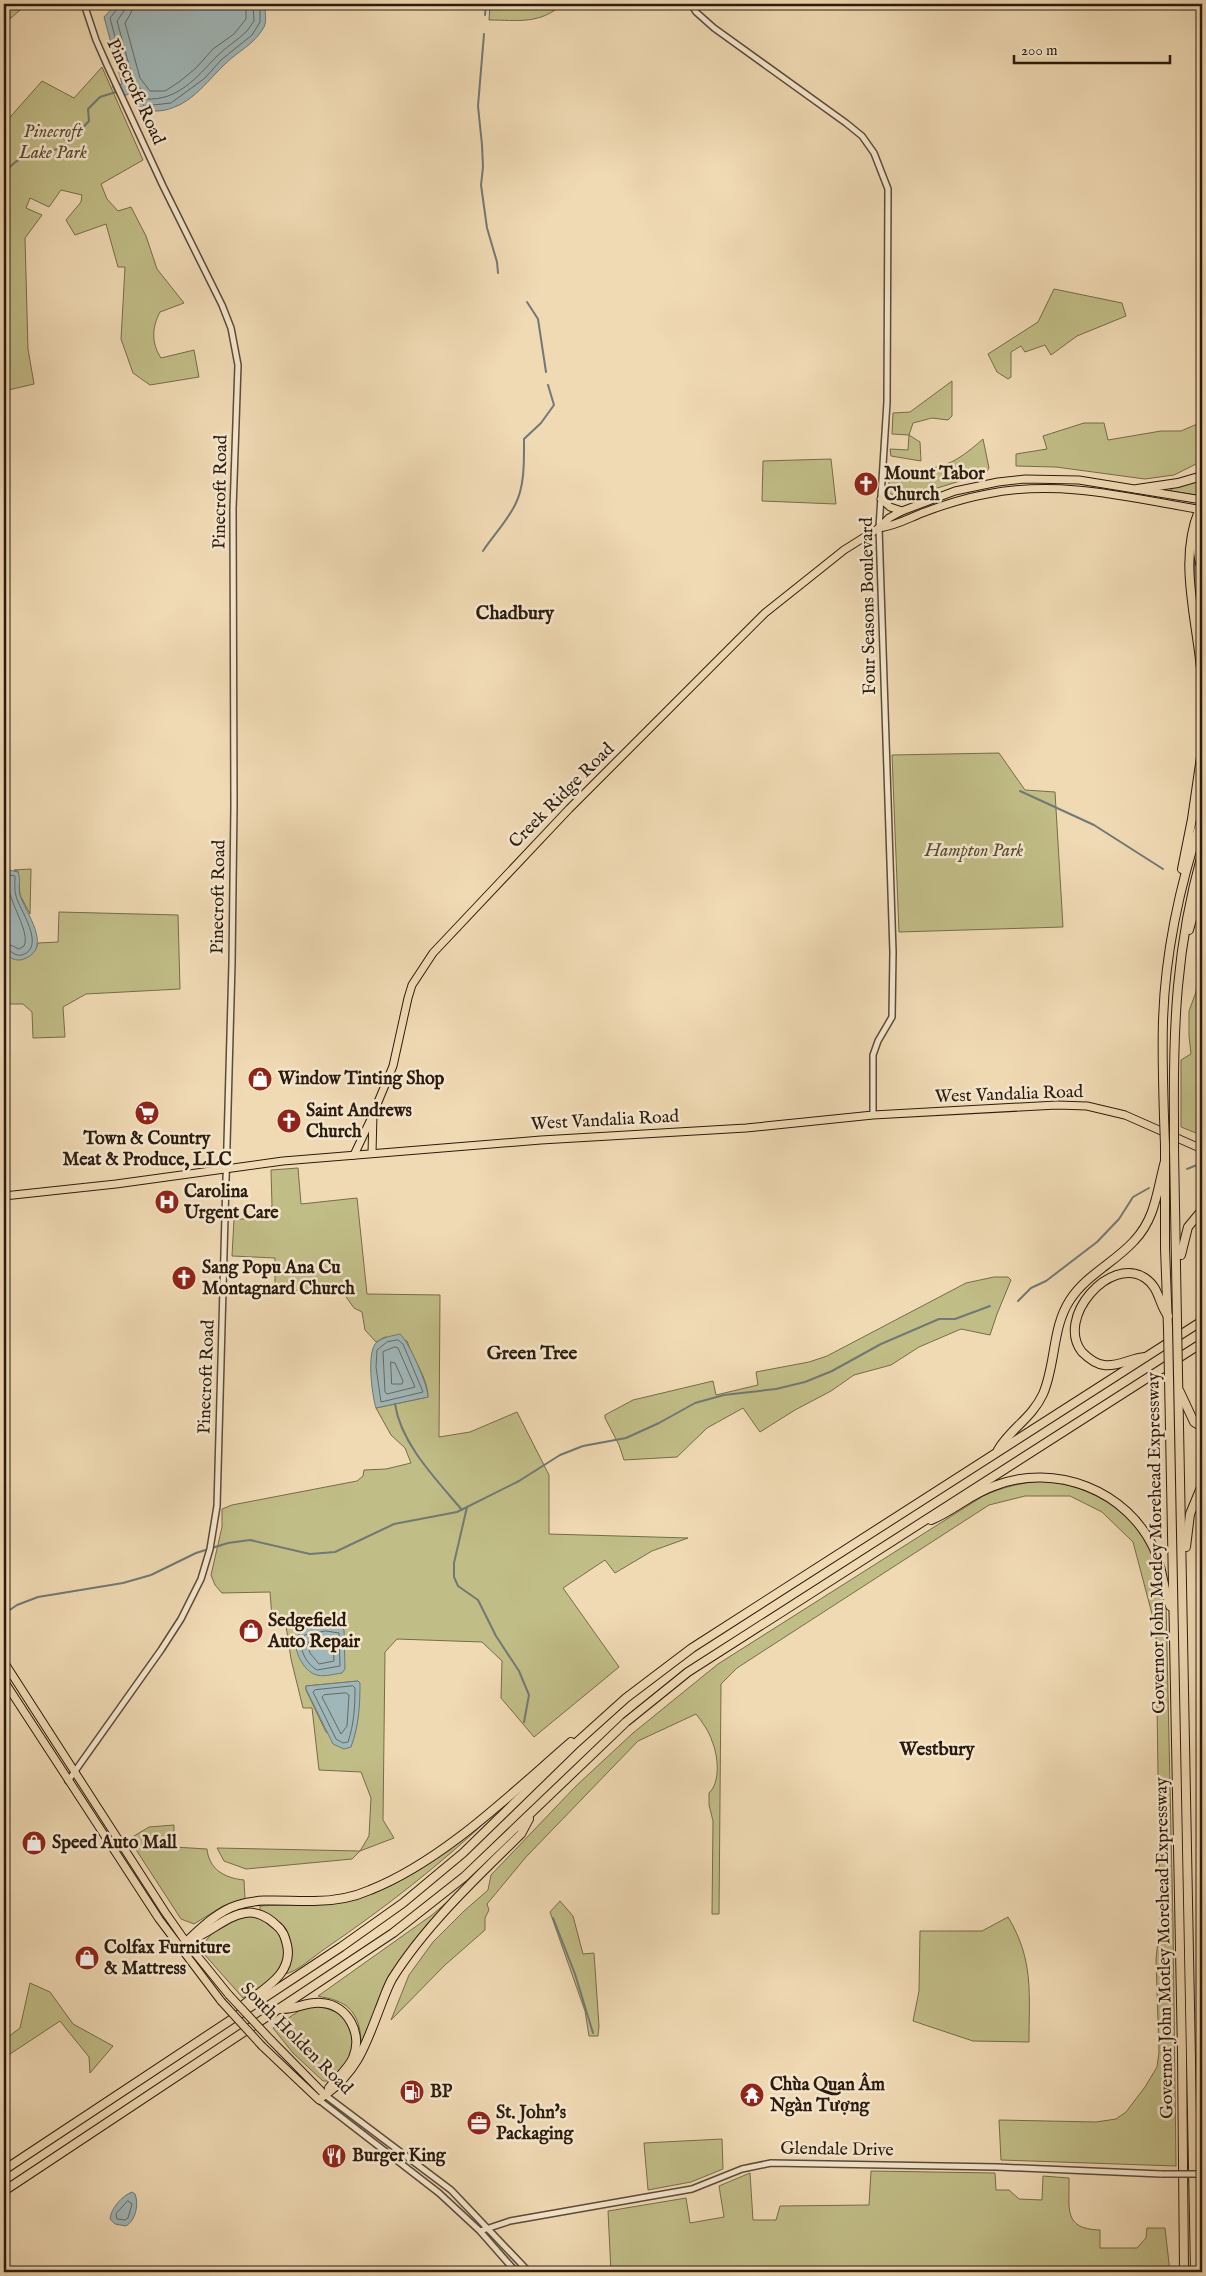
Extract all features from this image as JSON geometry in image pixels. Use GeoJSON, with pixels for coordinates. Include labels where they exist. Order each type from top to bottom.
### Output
{"type":"FeatureCollection","features":[{"type":"Feature","properties":{"kind":"highway"},"geometry":{"type":"LineString","coordinates":[[1137,489],[1178,483],[1202,476]]}},
{"type":"Feature","properties":{"kind":"highway"},"geometry":{"type":"LineString","coordinates":[[1202,506],[1193,529],[1190,581],[1202,681]]}},
{"type":"Feature","properties":{"kind":"highway"},"geometry":{"type":"LineString","coordinates":[[1202,528],[1198,550],[1202,568]]}},
{"type":"Feature","properties":{"kind":"highway"},"geometry":{"type":"LineString","coordinates":[[1181,890],[1180,874],[1192,819],[1202,750]]}},
{"type":"Feature","properties":{"kind":"highway","name":"Governor John Motley Morehead Expressway"},"geometry":{"type":"LineString","coordinates":[[1184,2272],[1174,1614],[1165,1248],[1163,1020],[1165,987],[1181,890],[1202,818]]}},
{"type":"Feature","properties":{"kind":"highway","name":"Governor John Motley Morehead Expressway"},"geometry":{"type":"LineString","coordinates":[[1195,2272],[1178,1390],[1174,1018],[1178,973],[1189,905],[1202,854]]}},
{"type":"Feature","properties":{"kind":"highway"},"geometry":{"type":"LineString","coordinates":[[1178,973],[1202,883]]}},
{"type":"Feature","properties":{"kind":"highway"},"geometry":{"type":"LineString","coordinates":[[997,1452],[1003,1441],[1029,1417],[1038,1404],[1049,1378],[1061,1319],[1072,1297],[1094,1274],[1134,1241],[1147,1223],[1156,1203],[1165,1161]]}},
{"type":"Feature","properties":{"kind":"highway"},"geometry":{"type":"LineString","coordinates":[[1177,1272],[1188,1227],[1202,1210]]}},
{"type":"Feature","properties":{"kind":"highway"},"geometry":{"type":"LineString","coordinates":[[1147,1356],[1134,1357],[1116,1364],[1104,1365],[1093,1362],[1078,1347],[1074,1333],[1075,1320],[1081,1307],[1104,1281],[1123,1274],[1136,1275],[1144,1278],[1156,1288],[1162,1308],[1168,1316]]}},
{"type":"Feature","properties":{"kind":"highway"},"geometry":{"type":"LineString","coordinates":[[4,2170],[234,2016],[341,1947],[432,1880],[479,1838],[588,1732],[650,1678],[692,1648],[1202,1321]]}},
{"type":"Feature","properties":{"kind":"highway"},"geometry":{"type":"LineString","coordinates":[[4,2192],[280,2009],[393,1933],[431,1905],[498,1846],[626,1722],[688,1672],[1202,1343]]}},
{"type":"Feature","properties":{"kind":"highway"},"geometry":{"type":"LineString","coordinates":[[1189,1351],[1202,1349]]}},
{"type":"Feature","properties":{"kind":"highway"},"geometry":{"type":"LineString","coordinates":[[1178,1390],[1194,1422],[1202,1428]]}},
{"type":"Feature","properties":{"kind":"highway"},"geometry":{"type":"LineString","coordinates":[[915,1526],[941,1516],[985,1490],[1018,1479],[1055,1478],[1088,1486],[1118,1504],[1142,1530],[1158,1559],[1168,1602],[1174,1614]]}},
{"type":"Feature","properties":{"kind":"highway"},"geometry":{"type":"LineString","coordinates":[[1182,1599],[1187,1531],[1193,1504],[1202,1485]]}},
{"type":"Feature","properties":{"kind":"highway"},"geometry":{"type":"LineString","coordinates":[[186,1942],[208,1923],[238,1905],[263,1901],[335,1900],[361,1894],[428,1861],[572,1741],[588,1732]]}},
{"type":"Feature","properties":{"kind":"highway"},"geometry":{"type":"LineString","coordinates":[[322,2097],[343,2081],[355,2064],[367,2043],[391,1981],[419,1939],[522,1834],[532,1813]]}},
{"type":"Feature","properties":{"kind":"highway"},"geometry":{"type":"LineString","coordinates":[[186,1942],[203,1936],[231,1918],[246,1912],[265,1916],[280,1928],[288,1948],[285,1965],[271,1984],[243,2005],[234,2016]]}},
{"type":"Feature","properties":{"kind":"highway"},"geometry":{"type":"LineString","coordinates":[[280,2009],[291,2010],[314,2003],[327,2004],[337,2007],[346,2015],[353,2026],[356,2041],[354,2056],[322,2097]]}},
{"type":"Feature","properties":{"kind":"main road","name":"Creek Ridge Road"},"geometry":{"type":"LineString","coordinates":[[372,1153],[373,1114],[393,1066],[412,985],[433,953],[569,809],[765,613],[844,550],[902,511],[955,491],[998,482],[1025,479],[1079,480],[1137,489],[1202,506]]}},
{"type":"Feature","properties":{"kind":"main road","name":"Creek Ridge Road"},"geometry":{"type":"LineString","coordinates":[[878,528],[893,526],[918,514],[965,499],[1008,490],[1033,488],[1098,491],[1202,506]]}},
{"type":"Feature","properties":{"kind":"main road"},"geometry":{"type":"LineString","coordinates":[[881,499],[890,507],[902,511]]}},
{"type":"Feature","properties":{"kind":"main road","name":"West Vandalia Road"},"geometry":{"type":"LineString","coordinates":[[4,1196],[116,1184],[226,1168],[372,1153],[541,1140],[746,1128],[873,1115],[1057,1105],[1087,1106],[1126,1115],[1202,1149]]}},
{"type":"Feature","properties":{"kind":"main road"},"geometry":{"type":"LineString","coordinates":[[354,1155],[373,1114]]}},
{"type":"Feature","properties":{"kind":"main road","name":"South Holden Road"},"geometry":{"type":"LineString","coordinates":[[4,1662],[186,1942],[229,1995],[322,2097]]}},
{"type":"Feature","properties":{"kind":"main road","name":"South Holden Road"},"geometry":{"type":"LineString","coordinates":[[4,1681],[159,1919],[221,2001],[262,2046],[322,2097]]}},
{"type":"Feature","properties":{"kind":"street","name":"Pinecroft Road"},"geometry":{"type":"LineString","coordinates":[[68,1781],[181,1619],[198,1585],[210,1549],[217,1506],[234,868],[233,509],[238,365],[231,328],[222,306],[163,186],[96,40],[84,4]]}},
{"type":"Feature","properties":{"kind":"street","name":"Four Seasons Boulevard"},"geometry":{"type":"LineString","coordinates":[[691,4],[696,12],[714,28],[862,136],[874,152],[888,189],[887,402],[878,528],[893,970],[892,1017],[873,1054],[873,1115]]}},
{"type":"Feature","properties":{"kind":"street","name":"South Holden Road"},"geometry":{"type":"LineString","coordinates":[[322,2097],[451,2190],[529,2272]]}},
{"type":"Feature","properties":{"kind":"street","name":"South Holden Road"},"geometry":{"type":"LineString","coordinates":[[322,2097],[424,2181],[480,2231],[516,2272]]}},
{"type":"Feature","properties":{"kind":"street","name":"Glendale Drive"},"geometry":{"type":"LineString","coordinates":[[480,2231],[510,2221],[692,2189],[742,2169],[784,2162],[1202,2174]]}},
{"type":"Feature","properties":{"kind":"green space"},"geometry":{"type":"Polygon","coordinates":[[[4,4],[27,4],[4,24],[4,4]]]}},
{"type":"Feature","properties":{"kind":"green space"},"geometry":{"type":"Polygon","coordinates":[[[490,4],[563,4],[554,11],[528,20],[489,20],[490,4]]]}},
{"type":"Feature","properties":{"kind":"green space","name":"Pinecroft Lake Park"},"geometry":{"type":"Polygon","coordinates":[[[102,67],[143,160],[101,184],[107,199],[118,211],[131,207],[146,236],[157,269],[184,303],[160,312],[155,323],[154,341],[161,358],[194,350],[199,377],[150,385],[133,373],[121,339],[125,267],[118,267],[106,224],[75,235],[66,220],[81,202],[82,195],[61,190],[49,207],[30,198],[26,208],[42,215],[25,238],[28,349],[34,384],[4,391],[4,124],[42,81],[74,98],[102,67]]]}},
{"type":"Feature","properties":{"kind":"green space"},"geometry":{"type":"Polygon","coordinates":[[[1054,289],[1122,303],[1126,316],[1077,336],[1051,355],[1045,345],[1025,352],[1021,346],[1011,352],[1011,377],[1008,379],[997,372],[988,354],[1038,322],[1054,289]]]}},
{"type":"Feature","properties":{"kind":"green space"},"geometry":{"type":"Polygon","coordinates":[[[952,381],[952,416],[948,420],[932,418],[913,423],[909,435],[892,434],[893,413],[910,412],[952,381]]]}},
{"type":"Feature","properties":{"kind":"green space"},"geometry":{"type":"Polygon","coordinates":[[[1202,422],[1202,461],[1174,475],[1145,479],[1056,467],[1016,466],[1016,454],[1047,449],[1043,436],[1084,423],[1104,423],[1108,440],[1161,431],[1181,431],[1202,422]]]}},
{"type":"Feature","properties":{"kind":"green space"},"geometry":{"type":"Polygon","coordinates":[[[909,435],[920,442],[921,461],[891,456],[890,449],[908,450],[909,435]]]}},
{"type":"Feature","properties":{"kind":"green space"},"geometry":{"type":"Polygon","coordinates":[[[983,439],[989,468],[986,473],[905,498],[898,498],[888,492],[890,472],[894,469],[922,469],[942,466],[952,462],[983,439]]]}},
{"type":"Feature","properties":{"kind":"green space"},"geometry":{"type":"Polygon","coordinates":[[[831,459],[836,504],[762,501],[763,461],[831,459]]]}},
{"type":"Feature","properties":{"kind":"green space"},"geometry":{"type":"Polygon","coordinates":[[[1202,480],[1202,496],[1171,491],[1171,488],[1202,480]]]}},
{"type":"Feature","properties":{"kind":"green space"},"geometry":{"type":"Polygon","coordinates":[[[1195,542],[1202,576],[1202,646],[1194,581],[1195,542]]]}},
{"type":"Feature","properties":{"kind":"green space","name":"Hampton Park"},"geometry":{"type":"Polygon","coordinates":[[[999,753],[1025,790],[1055,792],[1063,927],[899,932],[892,755],[999,753]]]}},
{"type":"Feature","properties":{"kind":"green space"},"geometry":{"type":"Polygon","coordinates":[[[31,869],[30,914],[20,895],[18,871],[14,870],[31,869]]]}},
{"type":"Feature","properties":{"kind":"green space"},"geometry":{"type":"Polygon","coordinates":[[[59,912],[178,915],[180,989],[86,994],[63,1007],[65,1037],[33,1038],[32,1012],[23,1004],[4,1004],[4,978],[8,975],[7,964],[4,961],[4,952],[8,956],[36,949],[38,943],[58,942],[59,912]]]}},
{"type":"Feature","properties":{"kind":"green space"},"geometry":{"type":"Polygon","coordinates":[[[1202,936],[1201,1135],[1181,1127],[1181,1060],[1191,1054],[1189,1011],[1196,992],[1202,936]]]}},
{"type":"Feature","properties":{"kind":"green space"},"geometry":{"type":"Polygon","coordinates":[[[298,1168],[301,1204],[357,1198],[367,1294],[440,1295],[439,1437],[470,1432],[517,1412],[549,1475],[549,1534],[688,1538],[652,1551],[615,1573],[605,1560],[563,1588],[619,1667],[534,1737],[501,1698],[502,1661],[482,1642],[397,1639],[385,1652],[383,1820],[394,1838],[360,1851],[369,1836],[371,1798],[361,1772],[319,1770],[312,1708],[303,1708],[291,1659],[285,1619],[272,1617],[270,1592],[222,1593],[215,1585],[211,1575],[222,1527],[222,1509],[232,1505],[357,1481],[363,1476],[364,1470],[386,1469],[411,1463],[405,1448],[391,1435],[376,1408],[428,1397],[426,1383],[407,1341],[385,1337],[376,1342],[365,1330],[362,1312],[354,1308],[342,1291],[275,1290],[275,1258],[232,1256],[234,1219],[263,1219],[272,1206],[271,1170],[298,1168]],[[358,1681],[306,1686],[306,1690],[326,1732],[351,1746],[359,1706],[358,1681]]]}},
{"type":"Feature","properties":{"kind":"green space"},"geometry":{"type":"Polygon","coordinates":[[[994,1277],[1008,1277],[1011,1280],[990,1335],[961,1329],[919,1347],[891,1365],[854,1375],[831,1391],[795,1410],[760,1432],[743,1408],[707,1428],[677,1457],[624,1460],[619,1445],[605,1418],[605,1415],[633,1400],[713,1381],[716,1395],[758,1385],[756,1372],[809,1362],[827,1356],[966,1283],[994,1277]]]}},
{"type":"Feature","properties":{"kind":"green space"},"geometry":{"type":"Polygon","coordinates":[[[1042,1481],[1080,1489],[1114,1506],[1128,1519],[1141,1533],[1151,1549],[1158,1568],[1166,1603],[1176,2166],[1001,2160],[999,2120],[1096,2122],[1116,2119],[1126,2112],[1145,2087],[1157,2067],[1159,2052],[1156,1959],[1160,1923],[1156,1629],[1133,1542],[1102,1512],[1070,1496],[1025,1496],[989,1505],[737,1668],[721,1684],[719,1914],[712,1914],[713,1821],[709,1805],[709,1793],[713,1788],[717,1775],[717,1761],[711,1737],[696,1714],[638,1741],[526,1857],[487,1904],[489,1910],[485,1918],[485,1930],[445,1965],[391,2020],[409,1975],[433,1942],[488,1890],[491,1875],[576,1786],[633,1733],[718,1664],[983,1496],[1012,1486],[1042,1481]]]}},
{"type":"Feature","properties":{"kind":"green space"},"geometry":{"type":"Polygon","coordinates":[[[493,1813],[454,1850],[392,1901],[300,1967],[285,1974],[291,1954],[289,1936],[278,1922],[260,1910],[260,1906],[333,1903],[365,1896],[385,1888],[423,1867],[493,1813]]]}},
{"type":"Feature","properties":{"kind":"green space"},"geometry":{"type":"Polygon","coordinates":[[[174,1825],[174,1847],[207,1849],[208,1856],[214,1867],[224,1875],[244,1880],[245,1899],[223,1906],[194,1924],[181,1919],[129,1839],[149,1827],[174,1825]]]}},
{"type":"Feature","properties":{"kind":"green space"},"geometry":{"type":"Polygon","coordinates":[[[217,1848],[360,1851],[352,1859],[246,1869],[224,1861],[217,1848]]]}},
{"type":"Feature","properties":{"kind":"green space"},"geometry":{"type":"Polygon","coordinates":[[[463,1888],[412,1943],[393,1973],[363,2045],[361,2044],[356,2018],[349,2008],[335,2000],[318,1996],[432,1915],[463,1888]]]}},
{"type":"Feature","properties":{"kind":"green space"},"geometry":{"type":"Polygon","coordinates":[[[560,1901],[573,1916],[583,1954],[594,1953],[598,2036],[589,2036],[585,2011],[550,1912],[560,1901]]]}},
{"type":"Feature","properties":{"kind":"green space"},"geometry":{"type":"Polygon","coordinates":[[[247,1916],[257,1917],[274,1926],[283,1941],[284,1950],[283,1960],[275,1977],[263,1987],[243,1998],[204,1954],[204,1947],[206,1940],[211,1934],[233,1921],[247,1916]]]}},
{"type":"Feature","properties":{"kind":"green space"},"geometry":{"type":"Polygon","coordinates":[[[1008,1917],[1022,1948],[1026,1963],[1029,1992],[1029,2042],[973,2041],[913,2021],[919,1991],[920,1931],[982,1931],[1008,1917]]]}},
{"type":"Feature","properties":{"kind":"green space"},"geometry":{"type":"Polygon","coordinates":[[[30,1983],[50,1992],[73,2024],[113,2046],[90,2073],[89,2057],[60,2021],[4,2058],[4,2040],[20,2028],[30,1983]]]}},
{"type":"Feature","properties":{"kind":"green space"},"geometry":{"type":"Polygon","coordinates":[[[313,2006],[332,2010],[347,2020],[354,2036],[354,2045],[350,2056],[330,2081],[323,2081],[293,2053],[273,2028],[302,2009],[313,2006]]]}},
{"type":"Feature","properties":{"kind":"green space"},"geometry":{"type":"Polygon","coordinates":[[[722,2139],[723,2169],[691,2182],[648,2190],[644,2143],[722,2139]]]}},
{"type":"Feature","properties":{"kind":"green space"},"geometry":{"type":"Polygon","coordinates":[[[871,2171],[995,2173],[996,2190],[1009,2190],[1019,2199],[1042,2200],[1043,2176],[1069,2178],[1069,2207],[1071,2215],[1079,2226],[1100,2230],[1100,2248],[1137,2248],[1146,2238],[1147,2228],[1165,2228],[1170,2272],[611,2272],[608,2211],[686,2198],[690,2223],[724,2217],[719,2186],[750,2173],[753,2220],[776,2220],[780,2206],[869,2205],[871,2171]]]}},
{"type":"Feature","properties":{"kind":"water"},"geometry":{"type":"Polygon","coordinates":[[[116,4],[264,4],[266,16],[264,27],[256,39],[230,59],[201,89],[187,100],[180,105],[165,110],[141,111],[135,105],[130,94],[118,97],[112,86],[122,84],[104,17],[116,4]]]}},
{"type":"Feature","properties":{"kind":"water"},"geometry":{"type":"Polygon","coordinates":[[[4,869],[18,872],[20,895],[37,938],[37,947],[33,954],[21,960],[13,959],[4,952],[4,869]]]}},
{"type":"Feature","properties":{"kind":"water"},"geometry":{"type":"Polygon","coordinates":[[[400,1334],[417,1364],[425,1383],[428,1397],[376,1408],[371,1374],[374,1347],[382,1339],[400,1334]]]}},
{"type":"Feature","properties":{"kind":"water"},"geometry":{"type":"Polygon","coordinates":[[[325,1626],[340,1626],[344,1630],[345,1669],[342,1673],[324,1676],[314,1674],[305,1667],[299,1656],[296,1644],[301,1632],[325,1626]]]}},
{"type":"Feature","properties":{"kind":"water"},"geometry":{"type":"Polygon","coordinates":[[[358,1681],[360,1683],[360,1699],[356,1731],[351,1747],[344,1749],[333,1744],[306,1686],[358,1681]]]}},
{"type":"Feature","properties":{"kind":"water"},"geometry":{"type":"Polygon","coordinates":[[[132,2192],[135,2194],[137,2202],[136,2212],[132,2220],[126,2226],[115,2224],[110,2219],[112,2211],[121,2199],[132,2192]]]}},
{"type":"Feature","properties":{"kind":"waterway"},"geometry":{"type":"LineString","coordinates":[[485,15],[486,4]]}},
{"type":"Feature","properties":{"kind":"waterway"},"geometry":{"type":"LineString","coordinates":[[484,34],[478,106],[483,167],[481,185],[487,228],[497,262],[498,273]]}},
{"type":"Feature","properties":{"kind":"waterway"},"geometry":{"type":"LineString","coordinates":[[4,174],[16,161],[30,154],[46,150],[63,149],[89,121],[88,109],[100,97],[116,92]]}},
{"type":"Feature","properties":{"kind":"waterway"},"geometry":{"type":"LineString","coordinates":[[527,302],[538,319],[546,372]]}},
{"type":"Feature","properties":{"kind":"waterway"},"geometry":{"type":"LineString","coordinates":[[483,551],[508,517],[518,498],[523,473],[524,439],[541,423],[554,405],[548,385]]}},
{"type":"Feature","properties":{"kind":"waterway"},"geometry":{"type":"LineString","coordinates":[[1020,791],[1094,825],[1163,869]]}},
{"type":"Feature","properties":{"kind":"waterway"},"geometry":{"type":"LineString","coordinates":[[1187,1169],[1197,1165]]}},
{"type":"Feature","properties":{"kind":"waterway"},"geometry":{"type":"LineString","coordinates":[[1018,1301],[1031,1288],[1046,1281],[1097,1242],[1119,1219],[1133,1197],[1149,1188]]}},
{"type":"Feature","properties":{"kind":"waterway"},"geometry":{"type":"LineString","coordinates":[[4,1614],[17,1605],[38,1597],[123,1583],[151,1575],[196,1553],[228,1543],[250,1540],[310,1554],[335,1552],[394,1524],[457,1512],[519,1481],[560,1455],[583,1446],[626,1438],[659,1423],[695,1403],[724,1395],[776,1389],[805,1382],[832,1371],[881,1344],[939,1319],[955,1319],[990,1306]]}},
{"type":"Feature","properties":{"kind":"waterway"},"geometry":{"type":"LineString","coordinates":[[395,1404],[404,1433],[412,1447],[462,1510]]}},
{"type":"Feature","properties":{"kind":"waterway"},"geometry":{"type":"LineString","coordinates":[[467,1507],[454,1563],[454,1577],[458,1586],[478,1600],[496,1636],[519,1671],[529,1695],[524,1722]]}},
{"type":"Feature","properties":{"kind":"waterway"},"geometry":{"type":"LineString","coordinates":[[553,1918],[575,1974],[593,2033]]}},
{"type":"Feature","properties":{"kind":"place","name":"Mount Tabor Church"},"geometry":{"type":"Point","coordinates":[866,484]}},
{"type":"Feature","properties":{"kind":"place","name":"Window Tinting Shop"},"geometry":{"type":"Point","coordinates":[260,1079]}},
{"type":"Feature","properties":{"kind":"place","name":"Town & Country Meat & Produce, LLC"},"geometry":{"type":"Point","coordinates":[147,1113]}},
{"type":"Feature","properties":{"kind":"place","name":"Saint Andrews Church"},"geometry":{"type":"Point","coordinates":[289,1121]}},
{"type":"Feature","properties":{"kind":"place","name":"Carolina Urgent Care"},"geometry":{"type":"Point","coordinates":[167,1202]}},
{"type":"Feature","properties":{"kind":"place","name":"Sang Popu Ana Cu Montagnard Church"},"geometry":{"type":"Point","coordinates":[184,1278]}},
{"type":"Feature","properties":{"kind":"place","name":"Sedgefield Auto Repair"},"geometry":{"type":"Point","coordinates":[251,1631]}},
{"type":"Feature","properties":{"kind":"place","name":"Speed Auto Mall"},"geometry":{"type":"Point","coordinates":[34,1843]}},
{"type":"Feature","properties":{"kind":"place","name":"Colfax Furniture & Mattress"},"geometry":{"type":"Point","coordinates":[87,1958]}},
{"type":"Feature","properties":{"kind":"place","name":"BP"},"geometry":{"type":"Point","coordinates":[412,2092]}},
{"type":"Feature","properties":{"kind":"place","name":"Chùa Quan Âm Ngàn Tượng"},"geometry":{"type":"Point","coordinates":[752,2095]}},
{"type":"Feature","properties":{"kind":"place","name":"St. John's Packaging"},"geometry":{"type":"Point","coordinates":[479,2123]}},
{"type":"Feature","properties":{"kind":"place","name":"Burger King"},"geometry":{"type":"Point","coordinates":[334,2156]}},
{"type":"Feature","properties":{"kind":"district","name":"Chadbury"},"geometry":{"type":"Point","coordinates":[515,614]}},
{"type":"Feature","properties":{"kind":"district","name":"Green Tree"},"geometry":{"type":"Point","coordinates":[532,1354]}},
{"type":"Feature","properties":{"kind":"district","name":"Westbury"},"geometry":{"type":"Point","coordinates":[937,1750]}}]}
